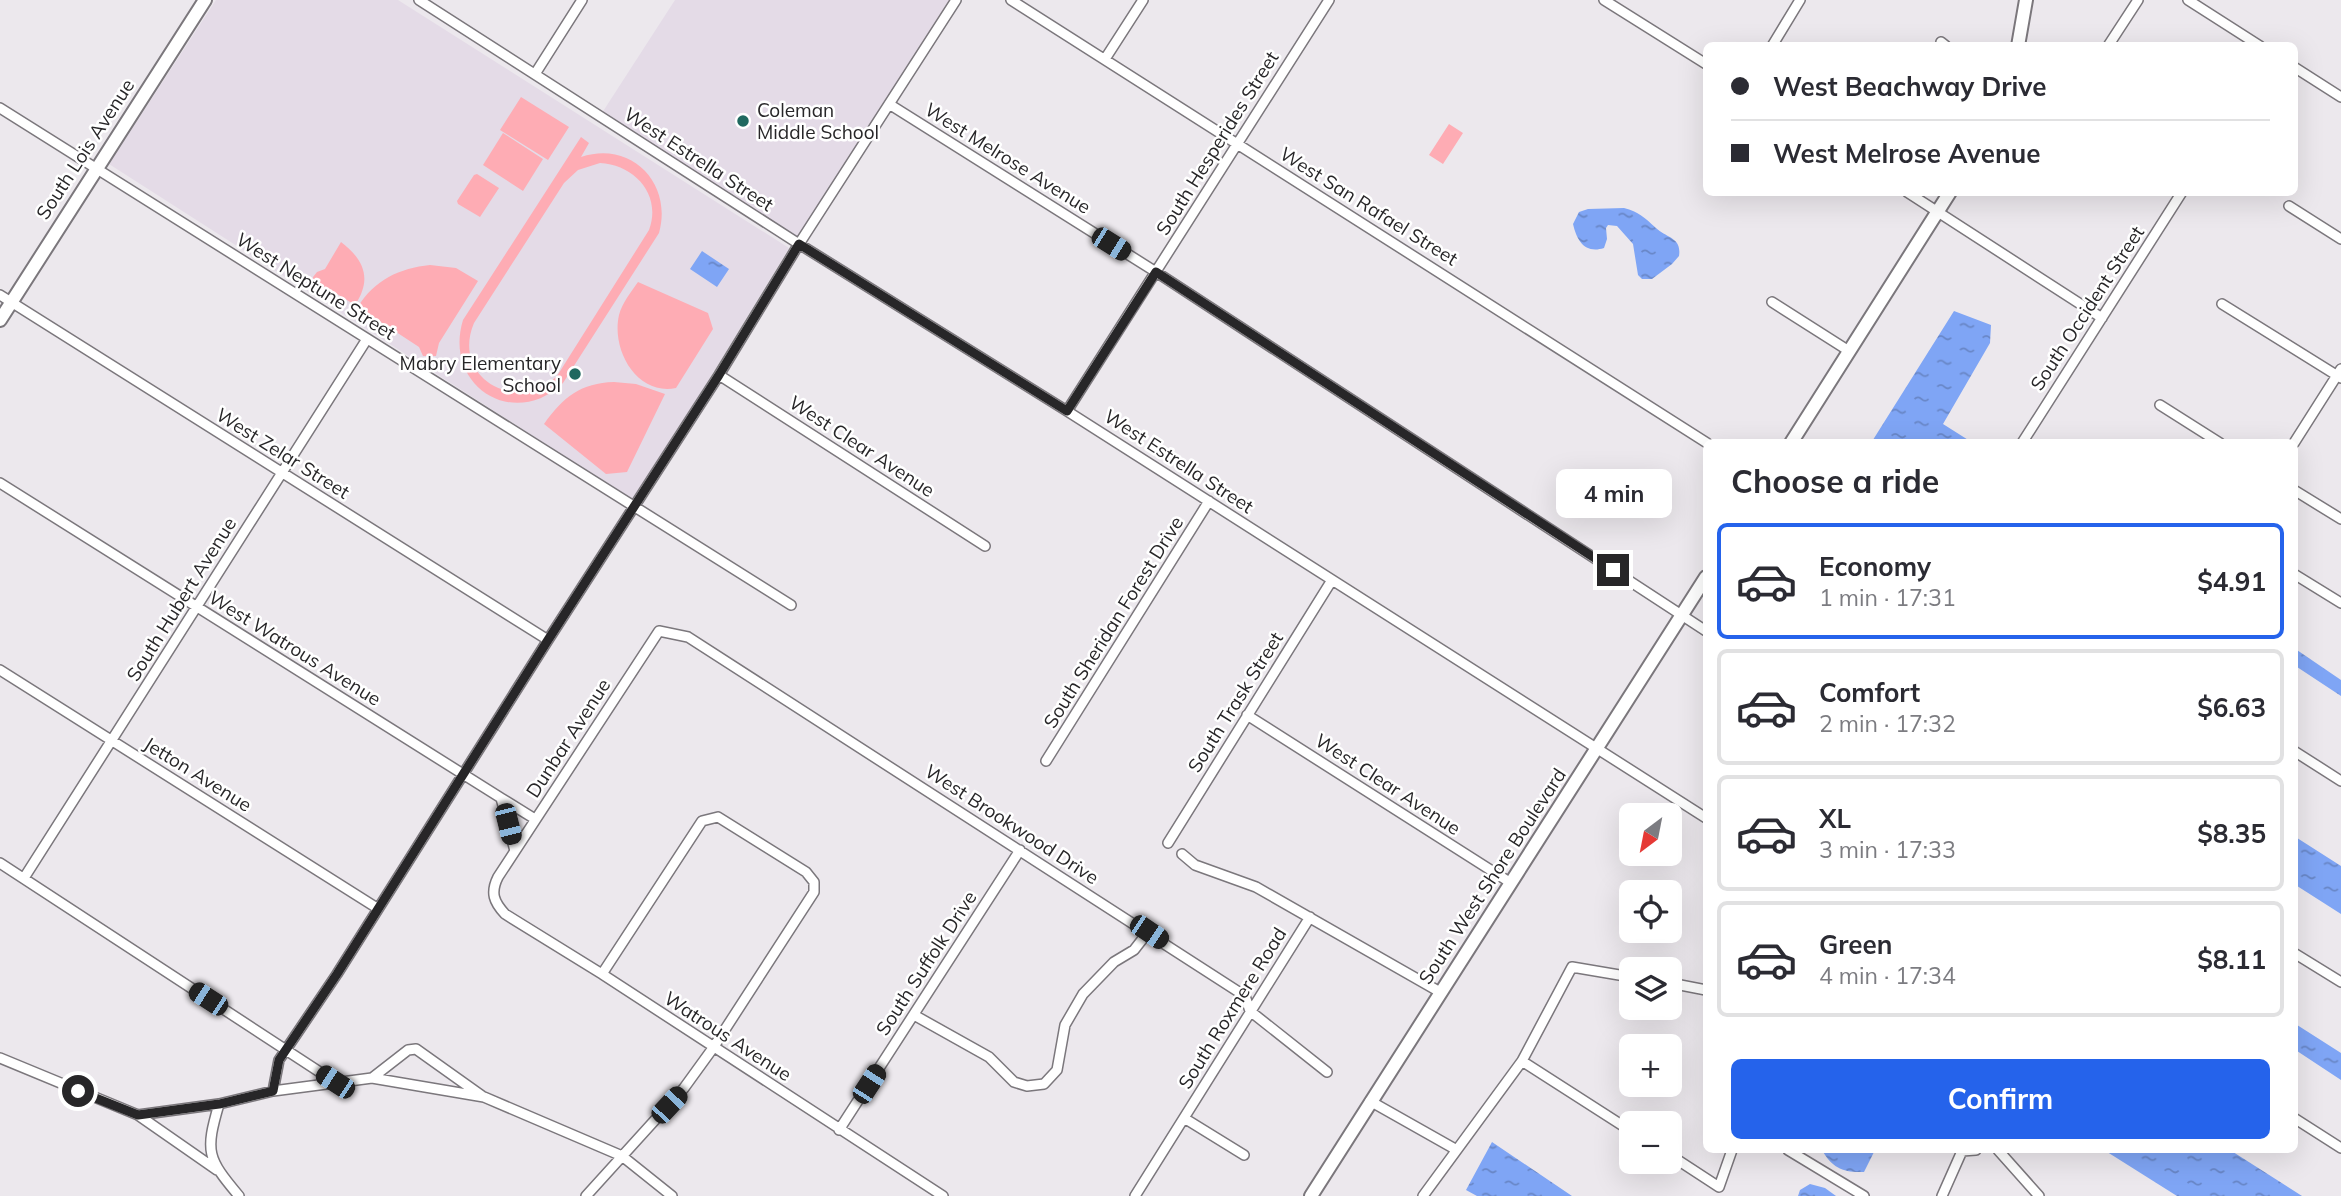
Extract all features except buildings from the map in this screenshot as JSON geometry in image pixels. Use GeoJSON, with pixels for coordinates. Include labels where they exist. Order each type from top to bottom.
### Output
{"type":"FeatureCollection","features":[{"type":"Feature","properties":{"kind":"street","name":"South Lois Avenue"},"geometry":{"type":"LineString","coordinates":[[0,320],[205,0]]}},
{"type":"Feature","properties":{"kind":"street","name":"West Estrella Street"},"geometry":{"type":"LineString","coordinates":[[419,0],[1703,816]]}},
{"type":"Feature","properties":{"kind":"street"},"geometry":{"type":"LineString","coordinates":[[535,74],[582,0]]}},
{"type":"Feature","properties":{"kind":"street"},"geometry":{"type":"LineString","coordinates":[[273,1091],[279,1060],[719,375],[799,244],[956,0]]}},
{"type":"Feature","properties":{"kind":"street","name":"West San Rafael Street"},"geometry":{"type":"LineString","coordinates":[[1011,0],[1703,440]]}},
{"type":"Feature","properties":{"kind":"street"},"geometry":{"type":"LineString","coordinates":[[1105,59],[1143,0]]}},
{"type":"Feature","properties":{"kind":"street","name":"South Hesperides Street"},"geometry":{"type":"LineString","coordinates":[[1067,411],[1329,0]]}},
{"type":"Feature","properties":{"kind":"street"},"geometry":{"type":"LineString","coordinates":[[1604,0],[1703,62]]}},
{"type":"Feature","properties":{"kind":"street"},"geometry":{"type":"LineString","coordinates":[[1774,42],[1800,0]]}},
{"type":"Feature","properties":{"kind":"street"},"geometry":{"type":"LineString","coordinates":[[2019,42],[2026,0]]}},
{"type":"Feature","properties":{"kind":"street"},"geometry":{"type":"LineString","coordinates":[[2111,42],[2138,0]]}},
{"type":"Feature","properties":{"kind":"street"},"geometry":{"type":"LineString","coordinates":[[2188,0],[2254,42]]}},
{"type":"Feature","properties":{"kind":"street"},"geometry":{"type":"LineString","coordinates":[[2298,70],[2341,97]]}},
{"type":"Feature","properties":{"kind":"street","name":"West Melrose Avenue"},"geometry":{"type":"LineString","coordinates":[[889,104],[1156,272],[1703,629]]}},
{"type":"Feature","properties":{"kind":"street","name":"West Neptune Street"},"geometry":{"type":"LineString","coordinates":[[0,108],[791,605]]}},
{"type":"Feature","properties":{"kind":"street"},"geometry":{"type":"LineString","coordinates":[[1913,196],[2102,318]]}},
{"type":"Feature","properties":{"kind":"street"},"geometry":{"type":"LineString","coordinates":[[1794,439],[1947,196]]}},
{"type":"Feature","properties":{"kind":"street","name":"South Occident Street"},"geometry":{"type":"LineString","coordinates":[[2025,439],[2179,196]]}},
{"type":"Feature","properties":{"kind":"street"},"geometry":{"type":"LineString","coordinates":[[2289,206],[2341,239]]}},
{"type":"Feature","properties":{"kind":"street","name":"West Zelar Street"},"geometry":{"type":"LineString","coordinates":[[0,295],[548,640]]}},
{"type":"Feature","properties":{"kind":"street"},"geometry":{"type":"LineString","coordinates":[[1772,302],[1849,351]]}},
{"type":"Feature","properties":{"kind":"street"},"geometry":{"type":"LineString","coordinates":[[2222,304],[2340,374],[2297,439]]}},
{"type":"Feature","properties":{"kind":"street","name":"South Hubert Avenue"},"geometry":{"type":"LineString","coordinates":[[24,878],[368,339]]}},
{"type":"Feature","properties":{"kind":"street","name":"West Clear Avenue"},"geometry":{"type":"LineString","coordinates":[[719,375],[985,546]]}},
{"type":"Feature","properties":{"kind":"street"},"geometry":{"type":"LineString","coordinates":[[2160,405],[2207,439]]}},
{"type":"Feature","properties":{"kind":"street","name":"West Watrous Avenue"},"geometry":{"type":"LineString","coordinates":[[0,482],[535,819]]}},
{"type":"Feature","properties":{"kind":"street"},"geometry":{"type":"LineString","coordinates":[[2298,492],[2341,519]]}},
{"type":"Feature","properties":{"kind":"street","name":"South Sheridan Forest Drive"},"geometry":{"type":"LineString","coordinates":[[1046,761],[1209,502]]}},
{"type":"Feature","properties":{"kind":"street"},"geometry":{"type":"LineString","coordinates":[[2298,576],[2341,603]]}},
{"type":"Feature","properties":{"kind":"street","name":"South Trask Street"},"geometry":{"type":"LineString","coordinates":[[1168,843],[1332,580]]}},
{"type":"Feature","properties":{"kind":"street","name":"South West Shore Boulevard"},"geometry":{"type":"LineString","coordinates":[[1311,1196],[1703,582]]}},
{"type":"Feature","properties":{"kind":"street","name":"Dunbar Avenue"},"geometry":{"type":"LineString","coordinates":[[495,903],[495,884],[659,631]]}},
{"type":"Feature","properties":{"kind":"street","name":"West Brookwood Drive"},"geometry":{"type":"LineString","coordinates":[[659,631],[688,637],[1149,932],[1245,996],[1250,1011],[1328,1072]]}},
{"type":"Feature","properties":{"kind":"street","name":"Jetton Avenue"},"geometry":{"type":"LineString","coordinates":[[0,670],[377,908]]}},
{"type":"Feature","properties":{"kind":"street","name":"West Clear Avenue"},"geometry":{"type":"LineString","coordinates":[[1247,715],[1511,883]]}},
{"type":"Feature","properties":{"kind":"street"},"geometry":{"type":"LineString","coordinates":[[2298,754],[2341,781]]}},
{"type":"Feature","properties":{"kind":"street"},"geometry":{"type":"LineString","coordinates":[[501,798],[515,851]]}},
{"type":"Feature","properties":{"kind":"street"},"geometry":{"type":"LineString","coordinates":[[586,1196],[684,1088],[814,892],[814,882],[806,872],[718,817],[702,821],[602,974]]}},
{"type":"Feature","properties":{"kind":"street","name":"South Suffolk Drive"},"geometry":{"type":"LineString","coordinates":[[839,1130],[1020,850]]}},
{"type":"Feature","properties":{"kind":"street"},"geometry":{"type":"LineString","coordinates":[[1182,854],[1195,865],[1256,887],[1440,992]]}},
{"type":"Feature","properties":{"kind":"street"},"geometry":{"type":"LineString","coordinates":[[0,863],[335,1082]]}},
{"type":"Feature","properties":{"kind":"street","name":"Watrous Avenue"},"geometry":{"type":"LineString","coordinates":[[495,903],[505,914],[943,1196]]}},
{"type":"Feature","properties":{"kind":"street","name":"South Roxmere Road"},"geometry":{"type":"LineString","coordinates":[[1135,1196],[1310,917]]}},
{"type":"Feature","properties":{"kind":"street"},"geometry":{"type":"LineString","coordinates":[[914,1015],[989,1057],[1014,1082],[1027,1086],[1044,1084],[1058,1070],[1065,1025],[1083,994],[1114,962],[1134,950],[1149,932]]}},
{"type":"Feature","properties":{"kind":"street"},"geometry":{"type":"LineString","coordinates":[[2298,955],[2341,982]]}},
{"type":"Feature","properties":{"kind":"street"},"geometry":{"type":"LineString","coordinates":[[1423,1196],[1522,1061],[1572,967],[1619,975]]}},
{"type":"Feature","properties":{"kind":"street"},"geometry":{"type":"LineString","coordinates":[[1682,986],[1703,990]]}},
{"type":"Feature","properties":{"kind":"street"},"geometry":{"type":"LineString","coordinates":[[372,1078],[408,1051],[416,1049],[484,1097],[622,1156],[672,1196]]}},
{"type":"Feature","properties":{"kind":"street"},"geometry":{"type":"LineString","coordinates":[[0,1058],[138,1115],[217,1170],[239,1196]]}},
{"type":"Feature","properties":{"kind":"street"},"geometry":{"type":"LineString","coordinates":[[1522,1061],[1619,1123]]}},
{"type":"Feature","properties":{"kind":"street"},"geometry":{"type":"LineString","coordinates":[[138,1115],[219,1104],[273,1091],[372,1078],[484,1097]]}},
{"type":"Feature","properties":{"kind":"street"},"geometry":{"type":"LineString","coordinates":[[1370,1101],[1455,1149]]}},
{"type":"Feature","properties":{"kind":"street"},"geometry":{"type":"LineString","coordinates":[[217,1170],[209,1143],[219,1104]]}},
{"type":"Feature","properties":{"kind":"street","name":"South Roxmere Road"},"geometry":{"type":"LineString","coordinates":[[1184,1118],[1244,1155]]}},
{"type":"Feature","properties":{"kind":"street"},"geometry":{"type":"LineString","coordinates":[[2298,1121],[2341,1148]]}},
{"type":"Feature","properties":{"kind":"street"},"geometry":{"type":"LineString","coordinates":[[1682,1164],[1719,1187],[1731,1153]]}},
{"type":"Feature","properties":{"kind":"street"},"geometry":{"type":"LineString","coordinates":[[1793,1153],[1864,1196]]}},
{"type":"Feature","properties":{"kind":"street"},"geometry":{"type":"LineString","coordinates":[[1942,1196],[1961,1153]]}},
{"type":"Feature","properties":{"kind":"street"},"geometry":{"type":"LineString","coordinates":[[2001,1153],[2039,1196]]}},
{"type":"Feature","properties":{"kind":"shaded area","name":"Mabry Elementary School"},"geometry":{"type":"Polygon","coordinates":[[[216,0],[398,0],[789,248],[635,501],[109,164],[216,0]]]}},
{"type":"Feature","properties":{"kind":"shaded area","name":"Coleman Middle School"},"geometry":{"type":"Polygon","coordinates":[[[675,0],[956,0],[799,244],[600,116],[675,0]]]}},
{"type":"Feature","properties":{"kind":"shaded area"},"geometry":{"type":"Polygon","coordinates":[[[521,97],[569,127],[548,160],[500,130],[521,97]]]}},
{"type":"Feature","properties":{"kind":"shaded area"},"geometry":{"type":"Polygon","coordinates":[[[1449,124],[1463,133],[1443,164],[1429,155],[1449,124]]]}},
{"type":"Feature","properties":{"kind":"shaded area"},"geometry":{"type":"Polygon","coordinates":[[[503,133],[543,159],[523,191],[483,165],[503,133]]]}},
{"type":"Feature","properties":{"kind":"shaded area"},"geometry":{"type":"Polygon","coordinates":[[[581,137],[589,143],[581,157],[599,153],[631,160],[654,182],[662,215],[659,233],[563,383],[544,397],[523,403],[504,401],[487,394],[473,381],[463,364],[460,343],[463,320],[581,137]],[[600,163],[578,170],[564,183],[474,323],[469,342],[471,360],[479,374],[491,384],[506,391],[523,392],[540,387],[557,376],[649,230],[652,205],[648,194],[634,176],[613,165],[600,163]]]}},
{"type":"Feature","properties":{"kind":"shaded area"},"geometry":{"type":"Polygon","coordinates":[[[477,174],[499,188],[480,217],[457,201],[477,174]]]}},
{"type":"Feature","properties":{"kind":"shaded area"},"geometry":{"type":"Polygon","coordinates":[[[341,242],[356,256],[363,271],[363,287],[355,305],[329,289],[313,283],[313,277],[325,269],[341,242]]]}},
{"type":"Feature","properties":{"kind":"shaded area"},"geometry":{"type":"Polygon","coordinates":[[[430,265],[456,268],[478,281],[439,343],[436,356],[423,356],[419,347],[358,307],[372,289],[389,277],[408,269],[430,265]]]}},
{"type":"Feature","properties":{"kind":"shaded area"},"geometry":{"type":"Polygon","coordinates":[[[638,282],[708,313],[713,329],[676,388],[662,389],[650,385],[639,378],[623,356],[619,342],[619,315],[624,302],[638,282]]]}},
{"type":"Feature","properties":{"kind":"shaded area"},"geometry":{"type":"Polygon","coordinates":[[[614,382],[636,384],[665,394],[627,472],[606,474],[544,424],[558,406],[574,393],[592,385],[614,382]]]}},
{"type":"Feature","properties":{"kind":"water"},"geometry":{"type":"Polygon","coordinates":[[[1624,208],[1641,215],[1678,245],[1679,256],[1652,279],[1642,279],[1638,275],[1633,244],[1617,226],[1608,225],[1606,228],[1604,248],[1587,248],[1577,236],[1573,224],[1579,212],[1588,209],[1624,208]]]}},
{"type":"Feature","properties":{"kind":"water"},"geometry":{"type":"Polygon","coordinates":[[[702,251],[729,269],[717,287],[690,269],[702,251]]]}},
{"type":"Feature","properties":{"kind":"water"},"geometry":{"type":"Polygon","coordinates":[[[1954,311],[1991,325],[1990,343],[1943,424],[1967,439],[1874,439],[1954,311]]]}},
{"type":"Feature","properties":{"kind":"water"},"geometry":{"type":"Polygon","coordinates":[[[2298,651],[2341,680],[2341,696],[2298,668],[2298,651]]]}},
{"type":"Feature","properties":{"kind":"water"},"geometry":{"type":"Polygon","coordinates":[[[2298,839],[2341,866],[2341,914],[2298,887],[2298,839]]]}},
{"type":"Feature","properties":{"kind":"water"},"geometry":{"type":"Polygon","coordinates":[[[2298,1026],[2341,1053],[2341,1080],[2298,1052],[2298,1026]]]}},
{"type":"Feature","properties":{"kind":"water"},"geometry":{"type":"Polygon","coordinates":[[[1492,1142],[1572,1196],[1477,1196],[1466,1190],[1492,1142]]]}},
{"type":"Feature","properties":{"kind":"water"},"geometry":{"type":"Polygon","coordinates":[[[1824,1153],[1874,1153],[1864,1172],[1845,1170],[1830,1161],[1824,1153]]]}},
{"type":"Feature","properties":{"kind":"water"},"geometry":{"type":"Polygon","coordinates":[[[2109,1153],[2235,1153],[2302,1196],[2177,1196],[2109,1153]]]}},
{"type":"Feature","properties":{"kind":"water"},"geometry":{"type":"Polygon","coordinates":[[[1810,1184],[1825,1188],[1836,1196],[1798,1196],[1800,1190],[1810,1184]]]}},
{"type":"Feature","properties":{"kind":"place","name":"Coleman Middle School"},"geometry":{"type":"Point","coordinates":[743,121]}},
{"type":"Feature","properties":{"kind":"place","name":"Mabry Elementary School"},"geometry":{"type":"Point","coordinates":[575,374]}},
{"type":"Feature","properties":{"kind":"route"},"geometry":{"type":"LineString","coordinates":[[78,1091],[138,1115],[219,1104],[273,1091],[279,1060],[337,974],[719,375],[799,244],[1067,411],[1156,272],[1613,570]]}}]}
